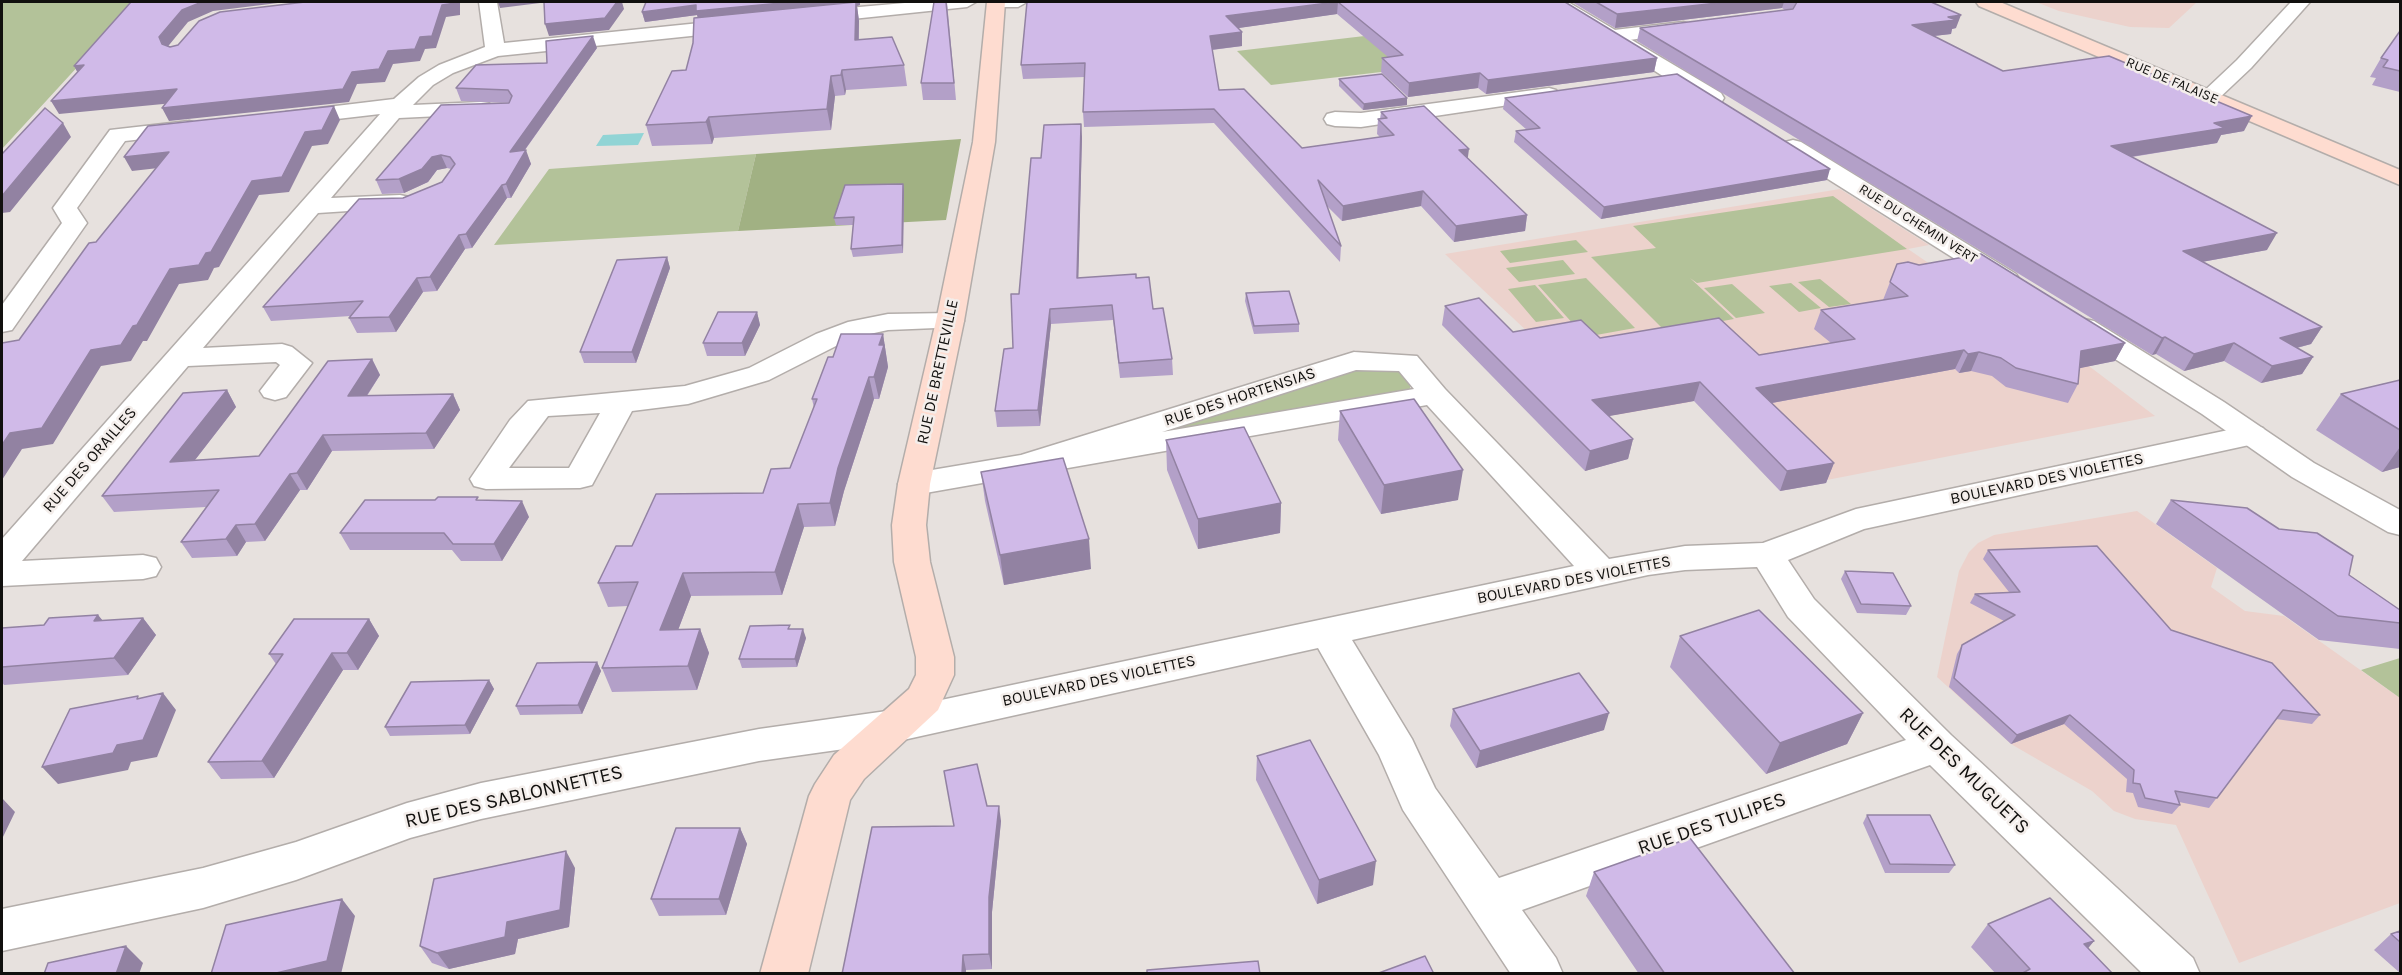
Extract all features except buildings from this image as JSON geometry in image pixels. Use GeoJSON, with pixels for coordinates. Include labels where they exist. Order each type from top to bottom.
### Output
{"type":"FeatureCollection","features":[{"type":"Feature","properties":{"kind":"main road","name":"RUE DE BRETTEVILLE"},"geometry":{"type":"LineString","coordinates":[[784,974],[830,796],[849,767],[924,699],[935,675],[935,657],[912,562],[909,525],[914,484],[950,321],[984,142],[998,2]]}},
{"type":"Feature","properties":{"kind":"main road","name":"RUE DE FALAISE"},"geometry":{"type":"LineString","coordinates":[[1985,2],[2400,178]]}},
{"type":"Feature","properties":{"kind":"street"},"geometry":{"type":"LineString","coordinates":[[488,2],[495,50]]}},
{"type":"Feature","properties":{"kind":"street"},"geometry":{"type":"LineString","coordinates":[[790,20],[967,2]]}},
{"type":"Feature","properties":{"kind":"street"},"geometry":{"type":"LineString","coordinates":[[998,2],[1018,2]]}},
{"type":"Feature","properties":{"kind":"street"},"geometry":{"type":"LineString","coordinates":[[1556,2],[1733,110]]}},
{"type":"Feature","properties":{"kind":"street"},"geometry":{"type":"LineString","coordinates":[[2209,97],[2244,64],[2301,2]]}},
{"type":"Feature","properties":{"kind":"street","name":"RUE DES ORAILLES"},"geometry":{"type":"LineString","coordinates":[[7,549],[396,109],[426,81],[446,69],[495,50],[754,23]]}},
{"type":"Feature","properties":{"kind":"street"},"geometry":{"type":"LineString","coordinates":[[1614,36],[1703,25]]}},
{"type":"Feature","properties":{"kind":"street"},"geometry":{"type":"LineString","coordinates":[[1643,82],[1679,77]]}},
{"type":"Feature","properties":{"kind":"street"},"geometry":{"type":"LineString","coordinates":[[1335,118],[1361,120],[1572,91]]}},
{"type":"Feature","properties":{"kind":"street"},"geometry":{"type":"LineString","coordinates":[[269,119],[396,109],[488,108],[504,110]]}},
{"type":"Feature","properties":{"kind":"street"},"geometry":{"type":"LineString","coordinates":[[2,324],[75,223],[64,208],[118,135],[209,126]]}},
{"type":"Feature","properties":{"kind":"street","name":"RUE DU CHEMIN VERT"},"geometry":{"type":"LineString","coordinates":[[1776,137],[2028,293]]}},
{"type":"Feature","properties":{"kind":"street"},"geometry":{"type":"LineString","coordinates":[[312,206],[409,202],[419,197]]}},
{"type":"Feature","properties":{"kind":"street"},"geometry":{"type":"LineString","coordinates":[[2057,311],[2303,470],[2400,524]]}},
{"type":"Feature","properties":{"kind":"street"},"geometry":{"type":"LineString","coordinates":[[621,403],[688,395],[741,381],[858,328],[888,322],[950,321]]}},
{"type":"Feature","properties":{"kind":"street"},"geometry":{"type":"LineString","coordinates":[[178,358],[282,353],[297,363],[275,391]]}},
{"type":"Feature","properties":{"kind":"street","name":"RUE DES HORTENSIAS"},"geometry":{"type":"LineString","coordinates":[[1034,462],[1354,361],[1407,362],[1434,395],[1601,573]]}},
{"type":"Feature","properties":{"kind":"street","name":"RUE DES HORTENSIAS"},"geometry":{"type":"LineString","coordinates":[[914,484],[1434,395]]}},
{"type":"Feature","properties":{"kind":"street","name":"BOULEVARD DES VIOLETTES"},"geometry":{"type":"LineString","coordinates":[[894,726],[1601,573],[1685,558],[1767,555],[1857,520],[2252,435]]}},
{"type":"Feature","properties":{"kind":"street","name":"RUE DES MUGUETS"},"geometry":{"type":"LineString","coordinates":[[1767,555],[1801,608],[1937,747],[2176,974]]}},
{"type":"Feature","properties":{"kind":"street"},"geometry":{"type":"LineString","coordinates":[[2,574],[142,567]]}},
{"type":"Feature","properties":{"kind":"street"},"geometry":{"type":"LineString","coordinates":[[1328,632],[1398,751],[1418,798],[1539,974]]}},
{"type":"Feature","properties":{"kind":"street","name":"RUE DES SABLONNETTES"},"geometry":{"type":"LineString","coordinates":[[2,930],[203,888],[296,861],[407,821],[481,801],[759,745],[894,726]]}},
{"type":"Feature","properties":{"kind":"street","name":"RUE DES TULIPES"},"geometry":{"type":"LineString","coordinates":[[1488,902],[1937,747]]}},
{"type":"Feature","properties":{"kind":"shaded area"},"geometry":{"type":"Polygon","coordinates":[[[2036,2],[2197,2],[2169,28],[2130,27],[2059,11],[2036,2]]]}},
{"type":"Feature","properties":{"kind":"shaded area"},"geometry":{"type":"Polygon","coordinates":[[[1840,189],[1929,245],[1908,249],[2028,331],[2040,329],[2155,416],[1791,487],[1691,385],[1691,402],[1616,415],[1445,254],[1840,189]]]}},
{"type":"Feature","properties":{"kind":"shaded area"},"geometry":{"type":"Polygon","coordinates":[[[2137,511],[2217,568],[2211,587],[2245,611],[2284,616],[2400,698],[2400,903],[2239,963],[2176,825],[2135,819],[2114,811],[2092,791],[2011,744],[1937,677],[1959,571],[1969,552],[1978,543],[1994,535],[2137,511]]]}},
{"type":"Feature","properties":{"kind":"green space"},"geometry":{"type":"Polygon","coordinates":[[[2,2],[137,2],[2,149],[2,2]]]}},
{"type":"Feature","properties":{"kind":"green space"},"geometry":{"type":"Polygon","coordinates":[[[1424,29],[1381,72],[1271,85],[1237,51],[1424,29]]]}},
{"type":"Feature","properties":{"kind":"green space"},"geometry":{"type":"Polygon","coordinates":[[[961,139],[946,220],[738,231],[756,154],[961,139]]]}},
{"type":"Feature","properties":{"kind":"green space"},"geometry":{"type":"Polygon","coordinates":[[[756,154],[738,231],[494,245],[549,169],[756,154]]]}},
{"type":"Feature","properties":{"kind":"green space"},"geometry":{"type":"Polygon","coordinates":[[[1833,196],[1907,249],[1697,283],[1690,278],[1734,319],[1665,331],[1591,257],[1656,248],[1633,226],[1833,196]]]}},
{"type":"Feature","properties":{"kind":"green space"},"geometry":{"type":"Polygon","coordinates":[[[1576,240],[1588,252],[1510,263],[1500,251],[1576,240]]]}},
{"type":"Feature","properties":{"kind":"green space"},"geometry":{"type":"Polygon","coordinates":[[[1563,260],[1575,274],[1519,282],[1506,268],[1563,260]]]}},
{"type":"Feature","properties":{"kind":"green space"},"geometry":{"type":"Polygon","coordinates":[[[1586,278],[1635,328],[1585,337],[1538,285],[1586,278]]]}},
{"type":"Feature","properties":{"kind":"green space"},"geometry":{"type":"Polygon","coordinates":[[[1820,279],[1851,304],[1829,307],[1798,282],[1820,279]]]}},
{"type":"Feature","properties":{"kind":"green space"},"geometry":{"type":"Polygon","coordinates":[[[1791,283],[1821,308],[1799,312],[1769,286],[1791,283]]]}},
{"type":"Feature","properties":{"kind":"green space"},"geometry":{"type":"Polygon","coordinates":[[[1732,284],[1765,313],[1736,318],[1704,288],[1732,284]]]}},
{"type":"Feature","properties":{"kind":"green space"},"geometry":{"type":"Polygon","coordinates":[[[1535,285],[1564,318],[1536,322],[1508,289],[1535,285]]]}},
{"type":"Feature","properties":{"kind":"green space"},"geometry":{"type":"Polygon","coordinates":[[[1361,366],[1398,366],[1411,382],[1409,394],[1167,432],[1167,430],[1361,366]]]}},
{"type":"Feature","properties":{"kind":"green space"},"geometry":{"type":"Polygon","coordinates":[[[2400,658],[2400,698],[2361,670],[2400,658]]]}},
{"type":"Feature","properties":{"kind":"water"},"geometry":{"type":"Polygon","coordinates":[[[644,133],[638,145],[596,146],[603,135],[644,133]]]}}]}
